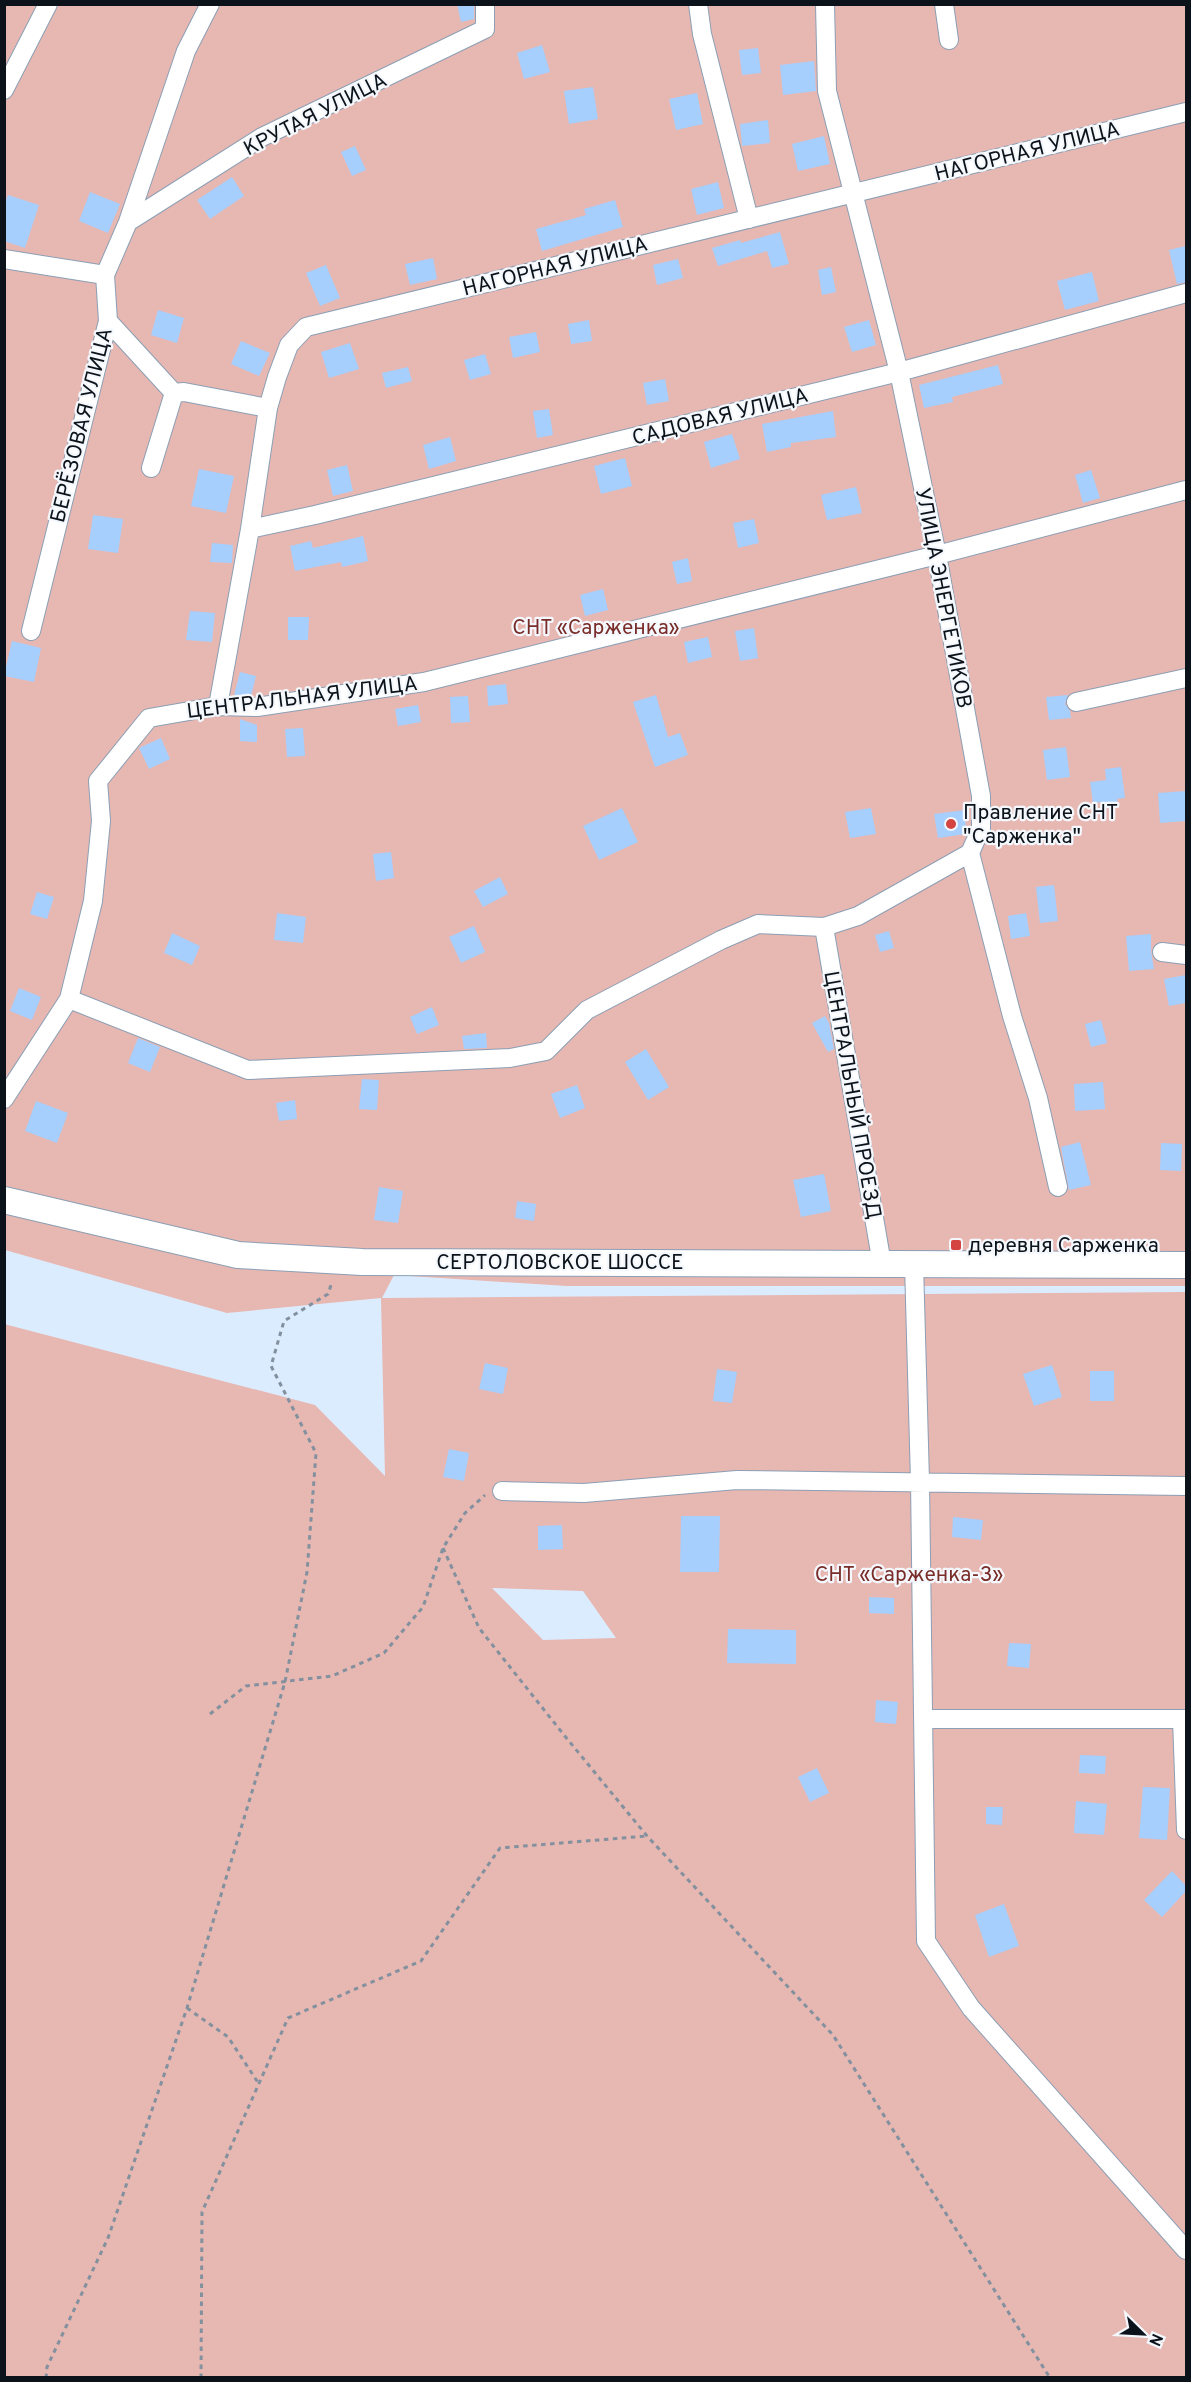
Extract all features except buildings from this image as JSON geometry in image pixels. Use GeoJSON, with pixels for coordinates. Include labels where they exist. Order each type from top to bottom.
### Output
{"type":"FeatureCollection","features":[{"type":"Feature","properties":{"kind":"main road","name":"СЕРТОЛОВСКОЕ ШОССЕ"},"geometry":{"type":"LineString","coordinates":[[4,1200],[238,1255],[339,1260],[1186,1265]]}},
{"type":"Feature","properties":{"kind":"street"},"geometry":{"type":"LineString","coordinates":[[4,90],[48,4]]}},
{"type":"Feature","properties":{"kind":"street","name":"БЕРЁЗОВАЯ УЛИЦА"},"geometry":{"type":"LineString","coordinates":[[31,631],[108,321],[105,275],[128,222],[186,51],[210,4]]}},
{"type":"Feature","properties":{"kind":"street","name":"КРУТАЯ УЛИЦА"},"geometry":{"type":"LineString","coordinates":[[128,222],[262,137],[485,29],[485,4]]}},
{"type":"Feature","properties":{"kind":"street"},"geometry":{"type":"LineString","coordinates":[[698,4],[702,34],[749,219]]}},
{"type":"Feature","properties":{"kind":"street","name":"УЛИЦА ЭНЕРГЕТИКОВ"},"geometry":{"type":"LineString","coordinates":[[825,4],[827,91],[899,372],[937,555],[981,796],[981,828],[970,853]]}},
{"type":"Feature","properties":{"kind":"street"},"geometry":{"type":"LineString","coordinates":[[944,4],[949,40]]}},
{"type":"Feature","properties":{"kind":"street","name":"НАГОРНАЯ УЛИЦА"},"geometry":{"type":"LineString","coordinates":[[218,706],[250,529],[268,408],[289,345],[306,327],[1186,112]]}},
{"type":"Feature","properties":{"kind":"street"},"geometry":{"type":"LineString","coordinates":[[4,259],[105,275]]}},
{"type":"Feature","properties":{"kind":"street","name":"САДОВАЯ УЛИЦА"},"geometry":{"type":"LineString","coordinates":[[250,529],[899,372],[1186,292]]}},
{"type":"Feature","properties":{"kind":"street"},"geometry":{"type":"LineString","coordinates":[[108,321],[174,393]]}},
{"type":"Feature","properties":{"kind":"street"},"geometry":{"type":"LineString","coordinates":[[174,393],[184,392],[268,408]]}},
{"type":"Feature","properties":{"kind":"street"},"geometry":{"type":"LineString","coordinates":[[151,468],[174,393]]}},
{"type":"Feature","properties":{"kind":"street","name":"ЦЕНТРАЛЬНАЯ УЛИЦА"},"geometry":{"type":"LineString","coordinates":[[69,999],[93,901],[101,820],[98,781],[149,718],[218,706],[257,707],[424,682],[937,555],[1186,490]]}},
{"type":"Feature","properties":{"kind":"street"},"geometry":{"type":"LineString","coordinates":[[1076,702],[1186,678]]}},
{"type":"Feature","properties":{"kind":"street"},"geometry":{"type":"LineString","coordinates":[[4,1100],[69,999],[248,1070],[510,1058],[546,1051],[587,1010],[721,940],[758,924],[824,927],[858,916],[970,853],[1012,1016],[1038,1098],[1058,1188]]}},
{"type":"Feature","properties":{"kind":"street","name":"ЦЕНТРАЛЬНЫЙ ПРОЕЗД"},"geometry":{"type":"LineString","coordinates":[[824,927],[882,1264]]}},
{"type":"Feature","properties":{"kind":"street"},"geometry":{"type":"LineString","coordinates":[[1162,952],[1186,955]]}},
{"type":"Feature","properties":{"kind":"street"},"geometry":{"type":"LineString","coordinates":[[914,1264],[925,1719],[926,1941],[971,2007],[1186,2250]]}},
{"type":"Feature","properties":{"kind":"street"},"geometry":{"type":"LineString","coordinates":[[502,1491],[584,1493],[737,1480],[1186,1486]]}},
{"type":"Feature","properties":{"kind":"street"},"geometry":{"type":"LineString","coordinates":[[925,1719],[1184,1719],[1186,1830]]}},
{"type":"Feature","properties":{"kind":"path"},"geometry":{"type":"LineString","coordinates":[[46,2378],[47,2367],[108,2238],[188,2008],[285,1682],[307,1572],[316,1453],[271,1366],[284,1321],[328,1294],[339,1260]]}},
{"type":"Feature","properties":{"kind":"path"},"geometry":{"type":"LineString","coordinates":[[210,1714],[246,1686],[332,1676],[384,1653],[423,1607],[443,1548],[465,1514],[483,1496],[502,1491]]}},
{"type":"Feature","properties":{"kind":"path"},"geometry":{"type":"LineString","coordinates":[[443,1548],[479,1628],[647,1836],[833,2035],[1050,2378]]}},
{"type":"Feature","properties":{"kind":"path"},"geometry":{"type":"LineString","coordinates":[[201,2378],[202,2212],[288,2018],[421,1961],[500,1848],[647,1836]]}},
{"type":"Feature","properties":{"kind":"path"},"geometry":{"type":"LineString","coordinates":[[188,2008],[228,2037],[259,2084]]}},
{"type":"Feature","properties":{"kind":"green space"},"geometry":{"type":"Polygon","coordinates":[[[5,5],[1186,5],[1186,1286],[567,1286],[394,1275],[382,1298],[1186,1292],[1186,2377],[5,2377],[4,1324],[315,1405],[385,1476],[381,1298],[227,1313],[5,1250],[5,5]],[[492,1588],[543,1640],[616,1638],[583,1591],[492,1588]]]}},
{"type":"Feature","properties":{"kind":"place","name":"Правление СНТ \"Сарженка\""},"geometry":{"type":"Point","coordinates":[951,824]}},
{"type":"Feature","properties":{"kind":"place","name":"деревня Сарженка"},"geometry":{"type":"Point","coordinates":[956,1245]}},
{"type":"Feature","properties":{"kind":"park label","name":"СНТ «Сарженка»"},"geometry":{"type":"Point","coordinates":[596,627]}},
{"type":"Feature","properties":{"kind":"park label","name":"СНТ «Сарженка-3»"},"geometry":{"type":"Point","coordinates":[909,1574]}}]}
